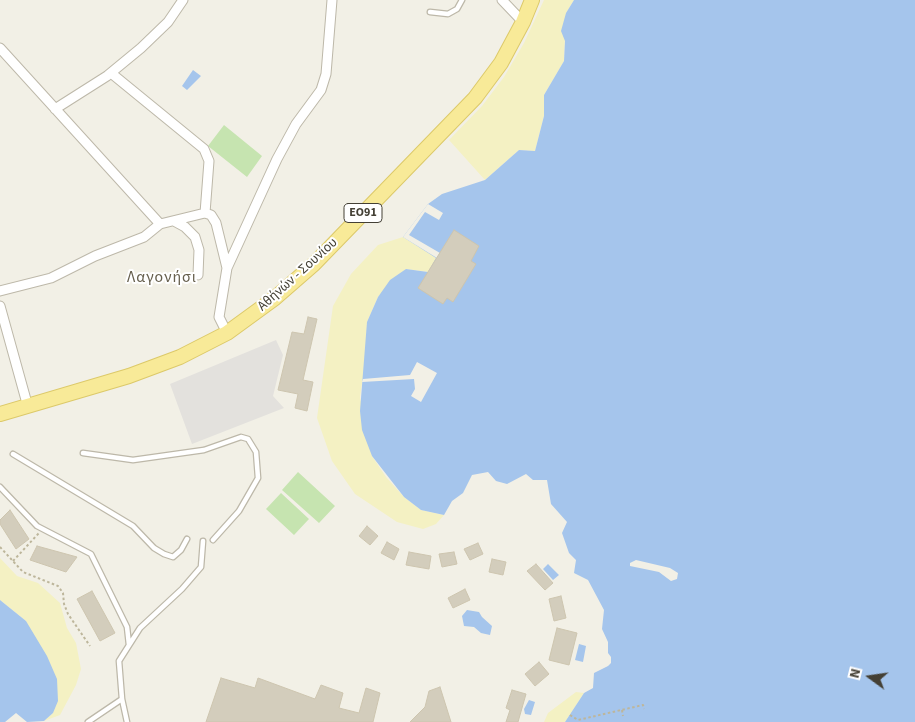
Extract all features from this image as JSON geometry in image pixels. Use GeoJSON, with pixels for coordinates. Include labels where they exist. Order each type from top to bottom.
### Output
{"type":"FeatureCollection","features":[{"type":"Feature","properties":{"kind":"main road","name":"Αθήνών - Σουνίου"},"geometry":{"type":"LineString","coordinates":[[0,414],[163,364],[227,333],[275,298],[314,264],[454,121],[496,69],[523,22],[532,0]]}},
{"type":"Feature","properties":{"kind":"street"},"geometry":{"type":"LineString","coordinates":[[55,109],[111,73],[168,22],[183,0]]}},
{"type":"Feature","properties":{"kind":"street"},"geometry":{"type":"LineString","coordinates":[[227,333],[219,317],[227,268],[277,159],[296,124],[321,90],[326,74],[332,0]]}},
{"type":"Feature","properties":{"kind":"street"},"geometry":{"type":"LineString","coordinates":[[502,0],[523,22]]}},
{"type":"Feature","properties":{"kind":"street"},"geometry":{"type":"LineString","coordinates":[[0,48],[160,224]]}},
{"type":"Feature","properties":{"kind":"street"},"geometry":{"type":"LineString","coordinates":[[111,73],[204,149],[209,161],[206,213]]}},
{"type":"Feature","properties":{"kind":"street"},"geometry":{"type":"LineString","coordinates":[[0,291],[51,278],[96,256],[144,237],[160,224],[206,213],[211,215],[216,223],[227,268]]}},
{"type":"Feature","properties":{"kind":"street"},"geometry":{"type":"LineString","coordinates":[[174,221],[185,227],[195,237],[199,250],[198,275]]}},
{"type":"Feature","properties":{"kind":"street"},"geometry":{"type":"LineString","coordinates":[[0,306],[28,406]]}},
{"type":"Feature","properties":{"kind":"lane"},"geometry":{"type":"LineString","coordinates":[[430,12],[448,14],[457,9],[462,0]]}},
{"type":"Feature","properties":{"kind":"lane"},"geometry":{"type":"LineString","coordinates":[[83,453],[133,460],[204,450],[241,437],[248,439],[256,452],[258,478],[239,511],[212,540]]}},
{"type":"Feature","properties":{"kind":"lane"},"geometry":{"type":"LineString","coordinates":[[13,454],[133,526],[154,548],[164,554],[173,557],[181,550],[187,539]]}},
{"type":"Feature","properties":{"kind":"lane"},"geometry":{"type":"LineString","coordinates":[[0,487],[42,529],[91,554],[127,627],[129,645]]}},
{"type":"Feature","properties":{"kind":"lane"},"geometry":{"type":"LineString","coordinates":[[127,722],[122,699],[119,661],[140,628],[182,589],[201,568],[203,541]]}},
{"type":"Feature","properties":{"kind":"lane"},"geometry":{"type":"LineString","coordinates":[[88,722],[122,699]]}},
{"type":"Feature","properties":{"kind":"path"},"geometry":{"type":"LineString","coordinates":[[13,561],[42,529]]}},
{"type":"Feature","properties":{"kind":"path"},"geometry":{"type":"LineString","coordinates":[[0,547],[29,576],[58,586],[63,593],[64,604],[68,614],[90,646]]}},
{"type":"Feature","properties":{"kind":"path"},"geometry":{"type":"LineString","coordinates":[[570,715],[578,720],[643,705],[644,709]]}},
{"type":"Feature","properties":{"kind":"path"},"geometry":{"type":"LineString","coordinates":[[622,710],[623,716]]}},
{"type":"Feature","properties":{"kind":"green space"},"geometry":{"type":"Polygon","coordinates":[[[224,125],[262,156],[247,177],[208,146],[224,125]]]}},
{"type":"Feature","properties":{"kind":"green space"},"geometry":{"type":"Polygon","coordinates":[[[298,472],[335,506],[319,523],[282,490],[298,472]]]}},
{"type":"Feature","properties":{"kind":"green space"},"geometry":{"type":"Polygon","coordinates":[[[281,493],[309,519],[294,535],[266,509],[281,493]]]}},
{"type":"Feature","properties":{"kind":"sand"},"geometry":{"type":"Polygon","coordinates":[[[544,0],[574,0],[566,13],[564,61],[544,95],[544,116],[535,151],[519,150],[485,180],[449,140],[482,106],[504,77],[524,43],[544,0]]]}},
{"type":"Feature","properties":{"kind":"sand"},"geometry":{"type":"Polygon","coordinates":[[[403,237],[437,258],[428,272],[406,269],[378,297],[367,322],[366,357],[360,397],[372,456],[386,477],[404,497],[421,510],[444,515],[436,524],[423,529],[397,522],[355,494],[332,461],[317,418],[333,306],[351,274],[378,245],[403,237]]]}},
{"type":"Feature","properties":{"kind":"sand"},"geometry":{"type":"Polygon","coordinates":[[[0,558],[17,576],[38,583],[60,603],[67,628],[76,643],[81,669],[76,685],[60,715],[44,721],[53,713],[26,621],[0,600],[0,558]]]}},
{"type":"Feature","properties":{"kind":"sand"},"geometry":{"type":"Polygon","coordinates":[[[576,692],[584,693],[565,722],[544,722],[548,713],[576,692]]]}},
{"type":"Feature","properties":{"kind":"shaded area"},"geometry":{"type":"Polygon","coordinates":[[[276,340],[283,355],[273,396],[284,408],[192,444],[170,384],[276,340]]]}},
{"type":"Feature","properties":{"kind":"water"},"geometry":{"type":"Polygon","coordinates":[[[574,0],[915,0],[915,722],[565,722],[584,693],[593,688],[594,673],[608,666],[611,663],[611,657],[608,653],[608,642],[602,629],[604,610],[588,580],[574,573],[576,560],[569,553],[562,533],[567,522],[551,504],[547,480],[533,480],[526,474],[507,484],[496,481],[488,472],[472,475],[463,493],[452,501],[444,515],[421,510],[404,497],[372,456],[362,430],[360,411],[367,322],[378,297],[390,280],[406,269],[428,272],[436,258],[403,237],[428,204],[442,194],[485,180],[519,150],[535,151],[544,116],[544,95],[564,61],[565,41],[561,31],[566,13],[574,0]],[[636,560],[630,563],[630,566],[659,572],[671,581],[677,579],[678,573],[670,568],[636,560]]]}},
{"type":"Feature","properties":{"kind":"water"},"geometry":{"type":"Polygon","coordinates":[[[193,70],[201,76],[187,90],[182,86],[193,70]]]}},
{"type":"Feature","properties":{"kind":"water"},"geometry":{"type":"Polygon","coordinates":[[[548,564],[559,575],[553,580],[543,569],[548,564]]]}},
{"type":"Feature","properties":{"kind":"water"},"geometry":{"type":"Polygon","coordinates":[[[0,600],[26,621],[47,656],[57,679],[58,701],[53,713],[44,721],[27,722],[16,713],[5,722],[0,722],[0,600]]]}},
{"type":"Feature","properties":{"kind":"water"},"geometry":{"type":"Polygon","coordinates":[[[467,610],[479,612],[492,626],[490,635],[481,633],[474,627],[464,626],[462,616],[467,610]]]}},
{"type":"Feature","properties":{"kind":"water"},"geometry":{"type":"Polygon","coordinates":[[[579,644],[586,646],[583,662],[575,660],[579,644]]]}},
{"type":"Feature","properties":{"kind":"water"},"geometry":{"type":"Polygon","coordinates":[[[529,700],[535,702],[531,715],[525,714],[524,709],[529,700]]]}},
{"type":"Feature","properties":{"kind":"pier"},"geometry":{"type":"Polygon","coordinates":[[[428,204],[443,213],[439,220],[425,212],[409,235],[440,253],[437,258],[403,237],[428,204]]]}},
{"type":"Feature","properties":{"kind":"pier"},"geometry":{"type":"Polygon","coordinates":[[[417,362],[437,373],[421,402],[411,396],[415,389],[414,379],[362,382],[363,379],[410,375],[417,362]]]}},
{"type":"Feature","properties":{"kind":"building"},"geometry":{"type":"Polygon","coordinates":[[[454,230],[479,246],[471,261],[476,264],[453,302],[447,298],[443,304],[418,288],[454,230]]]}},
{"type":"Feature","properties":{"kind":"building"},"geometry":{"type":"Polygon","coordinates":[[[308,317],[317,319],[303,380],[313,382],[307,411],[295,408],[298,394],[278,390],[292,332],[304,334],[308,317]]]}},
{"type":"Feature","properties":{"kind":"building"},"geometry":{"type":"Polygon","coordinates":[[[10,510],[29,539],[16,549],[0,524],[0,520],[10,510]]]}},
{"type":"Feature","properties":{"kind":"building"},"geometry":{"type":"Polygon","coordinates":[[[367,526],[378,536],[370,545],[359,536],[367,526]]]}},
{"type":"Feature","properties":{"kind":"building"},"geometry":{"type":"Polygon","coordinates":[[[387,542],[399,549],[394,560],[381,553],[387,542]]]}},
{"type":"Feature","properties":{"kind":"building"},"geometry":{"type":"Polygon","coordinates":[[[478,543],[483,554],[470,560],[464,549],[478,543]]]}},
{"type":"Feature","properties":{"kind":"building"},"geometry":{"type":"Polygon","coordinates":[[[37,546],[77,557],[66,572],[30,560],[37,546]]]}},
{"type":"Feature","properties":{"kind":"building"},"geometry":{"type":"Polygon","coordinates":[[[409,552],[431,556],[429,569],[406,565],[409,552]]]}},
{"type":"Feature","properties":{"kind":"building"},"geometry":{"type":"Polygon","coordinates":[[[454,552],[457,564],[442,567],[439,554],[454,552]]]}},
{"type":"Feature","properties":{"kind":"building"},"geometry":{"type":"Polygon","coordinates":[[[492,559],[506,562],[503,575],[489,572],[492,559]]]}},
{"type":"Feature","properties":{"kind":"building"},"geometry":{"type":"Polygon","coordinates":[[[536,564],[553,583],[545,590],[527,571],[536,564]]]}},
{"type":"Feature","properties":{"kind":"building"},"geometry":{"type":"Polygon","coordinates":[[[465,589],[470,600],[453,608],[448,598],[465,589]]]}},
{"type":"Feature","properties":{"kind":"building"},"geometry":{"type":"Polygon","coordinates":[[[92,591],[115,633],[100,641],[77,599],[92,591]]]}},
{"type":"Feature","properties":{"kind":"building"},"geometry":{"type":"Polygon","coordinates":[[[561,596],[566,618],[554,621],[549,599],[561,596]]]}},
{"type":"Feature","properties":{"kind":"building"},"geometry":{"type":"Polygon","coordinates":[[[557,628],[577,633],[569,665],[549,660],[557,628]]]}},
{"type":"Feature","properties":{"kind":"building"},"geometry":{"type":"Polygon","coordinates":[[[539,662],[549,674],[535,686],[525,674],[539,662]]]}},
{"type":"Feature","properties":{"kind":"building"},"geometry":{"type":"Polygon","coordinates":[[[221,678],[255,688],[258,678],[315,699],[321,685],[343,693],[339,708],[359,713],[366,688],[380,693],[373,722],[206,722],[221,678]]]}},
{"type":"Feature","properties":{"kind":"building"},"geometry":{"type":"Polygon","coordinates":[[[440,687],[451,722],[410,722],[425,707],[429,691],[440,687]]]}},
{"type":"Feature","properties":{"kind":"building"},"geometry":{"type":"Polygon","coordinates":[[[512,690],[526,694],[518,722],[506,722],[510,710],[506,708],[512,690]]]}},
{"type":"Feature","properties":{"kind":"district","name":"Λαγονήσι"},"geometry":{"type":"Point","coordinates":[162,278]}}]}
